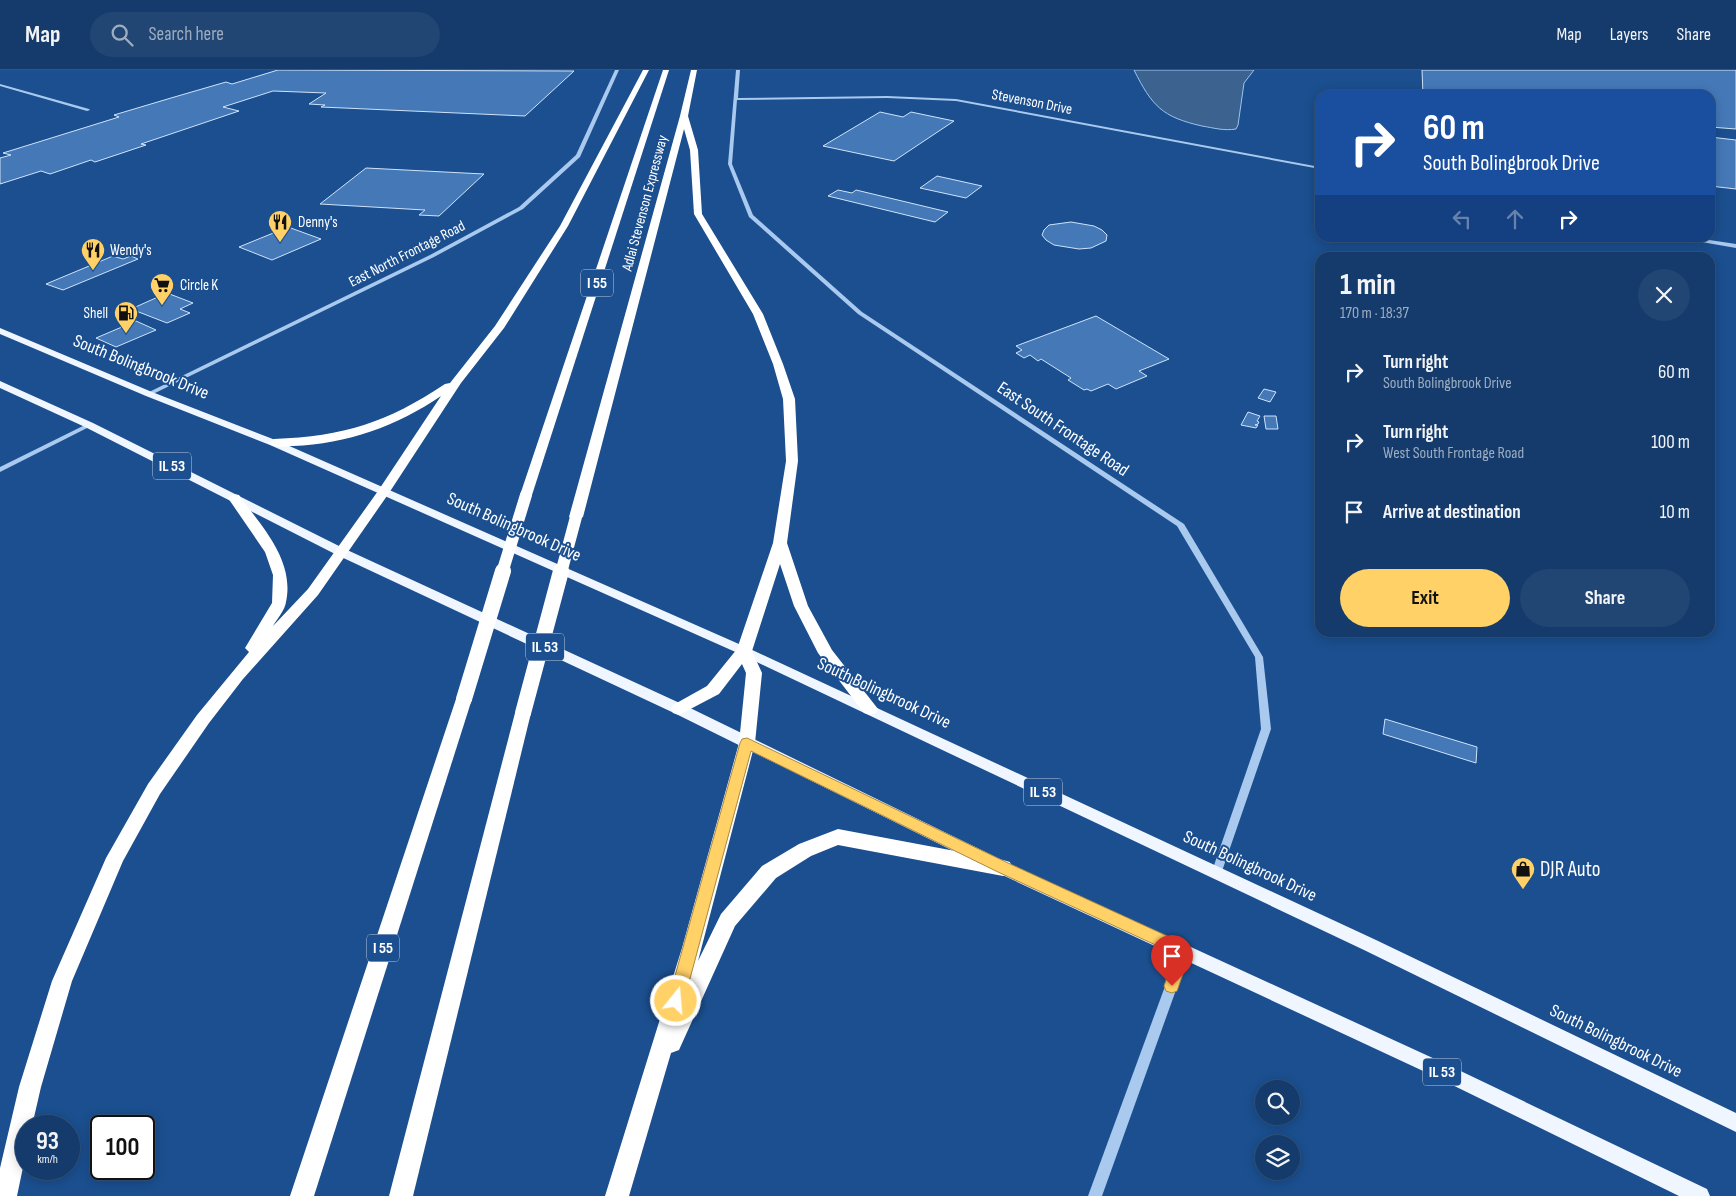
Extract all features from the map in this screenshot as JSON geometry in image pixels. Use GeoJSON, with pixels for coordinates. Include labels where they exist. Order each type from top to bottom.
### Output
{"type":"FeatureCollection","features":[{"type":"Feature","properties":{"kind":"highway"},"geometry":{"type":"LineString","coordinates":[[5,1196],[30,1087],[62,981],[115,858],[154,789],[203,719],[237,675],[312,592],[342,552],[457,380],[499,328],[564,226],[646,70]]}},
{"type":"Feature","properties":{"kind":"highway","name":"Adlai Stevenson Expressway"},"geometry":{"type":"LineString","coordinates":[[302,1196],[464,699],[526,495],[666,70]]}},
{"type":"Feature","properties":{"kind":"highway","name":"Adlai Stevenson Expressway"},"geometry":{"type":"LineString","coordinates":[[401,1196],[523,713],[684,116],[694,70]]}},
{"type":"Feature","properties":{"kind":"highway"},"geometry":{"type":"LineString","coordinates":[[679,709],[713,690],[744,651],[780,543],[792,461],[789,398],[758,314],[698,214],[694,150],[684,116]]}},
{"type":"Feature","properties":{"kind":"highway"},"geometry":{"type":"LineString","coordinates":[[274,443],[308,443],[372,430],[426,402],[457,380]]}},
{"type":"Feature","properties":{"kind":"highway"},"geometry":{"type":"LineString","coordinates":[[234,498],[272,551],[280,575],[279,603],[237,675]]}},
{"type":"Feature","properties":{"kind":"highway"},"geometry":{"type":"LineString","coordinates":[[780,543],[801,606],[826,653],[870,709]]}},
{"type":"Feature","properties":{"kind":"highway"},"geometry":{"type":"LineString","coordinates":[[617,1196],[692,948],[747,743],[754,673],[744,651]]}},
{"type":"Feature","properties":{"kind":"highway"},"geometry":{"type":"LineString","coordinates":[[644,1106],[701,976],[728,920],[769,872],[805,850],[838,837],[1003,868]]}},
{"type":"Feature","properties":{"kind":"main road","name":"South Bolingbrook Drive"},"geometry":{"type":"LineString","coordinates":[[0,332],[149,394],[274,443],[383,493],[744,651],[1370,945],[1736,1123]]}},
{"type":"Feature","properties":{"kind":"main road","name":"IL 53"},"geometry":{"type":"LineString","coordinates":[[0,384],[89,424],[342,552],[679,709],[1003,868],[1442,1072],[1700,1196]]}},
{"type":"Feature","properties":{"kind":"street","name":"East North Frontage Road"},"geometry":{"type":"LineString","coordinates":[[149,394],[432,256],[521,208],[578,156],[617,70]]}},
{"type":"Feature","properties":{"kind":"street","name":"East South Frontage Road"},"geometry":{"type":"LineString","coordinates":[[738,70],[730,164],[751,216],[860,313],[1180,524],[1259,657],[1266,729],[1216,874]]}},
{"type":"Feature","properties":{"kind":"street"},"geometry":{"type":"LineString","coordinates":[[0,85],[88,110]]}},
{"type":"Feature","properties":{"kind":"street","name":"Stevenson Drive"},"geometry":{"type":"LineString","coordinates":[[737,99],[888,97],[956,100],[1315,167]]}},
{"type":"Feature","properties":{"kind":"street"},"geometry":{"type":"LineString","coordinates":[[1713,242],[1736,246]]}},
{"type":"Feature","properties":{"kind":"street"},"geometry":{"type":"LineString","coordinates":[[0,470],[89,424]]}},
{"type":"Feature","properties":{"kind":"street"},"geometry":{"type":"LineString","coordinates":[[1095,1196],[1184,951]]}},
{"type":"Feature","properties":{"kind":"water"},"geometry":{"type":"Polygon","coordinates":[[[1134,70],[1254,70],[1244,83],[1238,125],[1236,129],[1227,130],[1202,126],[1177,119],[1168,114],[1153,101],[1134,70]]]}},
{"type":"Feature","properties":{"kind":"building"},"geometry":{"type":"Polygon","coordinates":[[[278,70],[574,71],[525,116],[321,107],[325,105],[309,104],[326,93],[273,91],[223,107],[239,111],[141,144],[146,145],[95,162],[91,160],[50,174],[41,171],[0,184],[0,158],[11,155],[3,153],[119,117],[114,115],[226,82],[232,84],[278,70]]]}},
{"type":"Feature","properties":{"kind":"building"},"geometry":{"type":"Polygon","coordinates":[[[1422,70],[1736,70],[1736,129],[1715,127],[1715,90],[1423,90],[1422,70]]]}},
{"type":"Feature","properties":{"kind":"building"},"geometry":{"type":"Polygon","coordinates":[[[880,112],[903,117],[911,112],[954,121],[894,161],[823,146],[880,112]]]}},
{"type":"Feature","properties":{"kind":"building"},"geometry":{"type":"Polygon","coordinates":[[[1715,138],[1736,140],[1736,189],[1715,187],[1715,138]]]}},
{"type":"Feature","properties":{"kind":"building"},"geometry":{"type":"Polygon","coordinates":[[[366,168],[484,174],[439,216],[419,215],[425,210],[320,204],[366,168]]]}},
{"type":"Feature","properties":{"kind":"building"},"geometry":{"type":"Polygon","coordinates":[[[937,176],[982,186],[966,198],[920,188],[937,176]]]}},
{"type":"Feature","properties":{"kind":"building"},"geometry":{"type":"Polygon","coordinates":[[[838,190],[852,193],[856,190],[948,212],[935,222],[828,196],[838,190]]]}},
{"type":"Feature","properties":{"kind":"building"},"geometry":{"type":"Polygon","coordinates":[[[1071,222],[1094,226],[1102,230],[1107,235],[1106,241],[1091,248],[1079,249],[1054,245],[1042,235],[1049,225],[1071,222]]]}},
{"type":"Feature","properties":{"kind":"building","name":"Denny's"},"geometry":{"type":"Polygon","coordinates":[[[288,227],[321,239],[272,260],[239,247],[288,227]]]}},
{"type":"Feature","properties":{"kind":"building","name":"Wendy's"},"geometry":{"type":"Polygon","coordinates":[[[113,256],[123,259],[131,256],[138,259],[63,290],[46,284],[113,256]]]}},
{"type":"Feature","properties":{"kind":"building","name":"Circle K"},"geometry":{"type":"Polygon","coordinates":[[[167,293],[193,303],[180,309],[190,313],[167,323],[131,309],[167,293]]]}},
{"type":"Feature","properties":{"kind":"building"},"geometry":{"type":"Polygon","coordinates":[[[1096,316],[1169,359],[1139,371],[1147,376],[1116,389],[1108,384],[1091,391],[1084,390],[1068,380],[1071,378],[1041,359],[1038,361],[1030,355],[1024,358],[1016,353],[1022,350],[1016,346],[1096,316]]]}},
{"type":"Feature","properties":{"kind":"building","name":"Shell"},"geometry":{"type":"Polygon","coordinates":[[[136,321],[156,330],[116,347],[96,338],[136,321]]]}},
{"type":"Feature","properties":{"kind":"building"},"geometry":{"type":"Polygon","coordinates":[[[1264,389],[1276,392],[1270,402],[1258,398],[1264,389]]]}},
{"type":"Feature","properties":{"kind":"building"},"geometry":{"type":"Polygon","coordinates":[[[1248,412],[1260,416],[1257,421],[1259,422],[1258,424],[1255,425],[1258,425],[1256,428],[1241,425],[1248,412]]]}},
{"type":"Feature","properties":{"kind":"building"},"geometry":{"type":"Polygon","coordinates":[[[1264,416],[1276,416],[1278,429],[1266,429],[1264,416]]]}},
{"type":"Feature","properties":{"kind":"building"},"geometry":{"type":"Polygon","coordinates":[[[1385,719],[1477,747],[1476,763],[1383,734],[1385,719]]]}},
{"type":"Feature","properties":{"kind":"place","name":"Denny's"},"geometry":{"type":"Point","coordinates":[280,243]}},
{"type":"Feature","properties":{"kind":"place","name":"Wendy's"},"geometry":{"type":"Point","coordinates":[93,271]}},
{"type":"Feature","properties":{"kind":"place","name":"Circle K"},"geometry":{"type":"Point","coordinates":[162,306]}},
{"type":"Feature","properties":{"kind":"place","name":"Shell"},"geometry":{"type":"Point","coordinates":[126,334]}},
{"type":"Feature","properties":{"kind":"place","name":"DJR Auto"},"geometry":{"type":"Point","coordinates":[1523,890]}},
{"type":"Feature","properties":{"kind":"route"},"geometry":{"type":"LineString","coordinates":[[676,1001],[747,743],[1003,868],[1184,951],[1172,986]]}}]}
